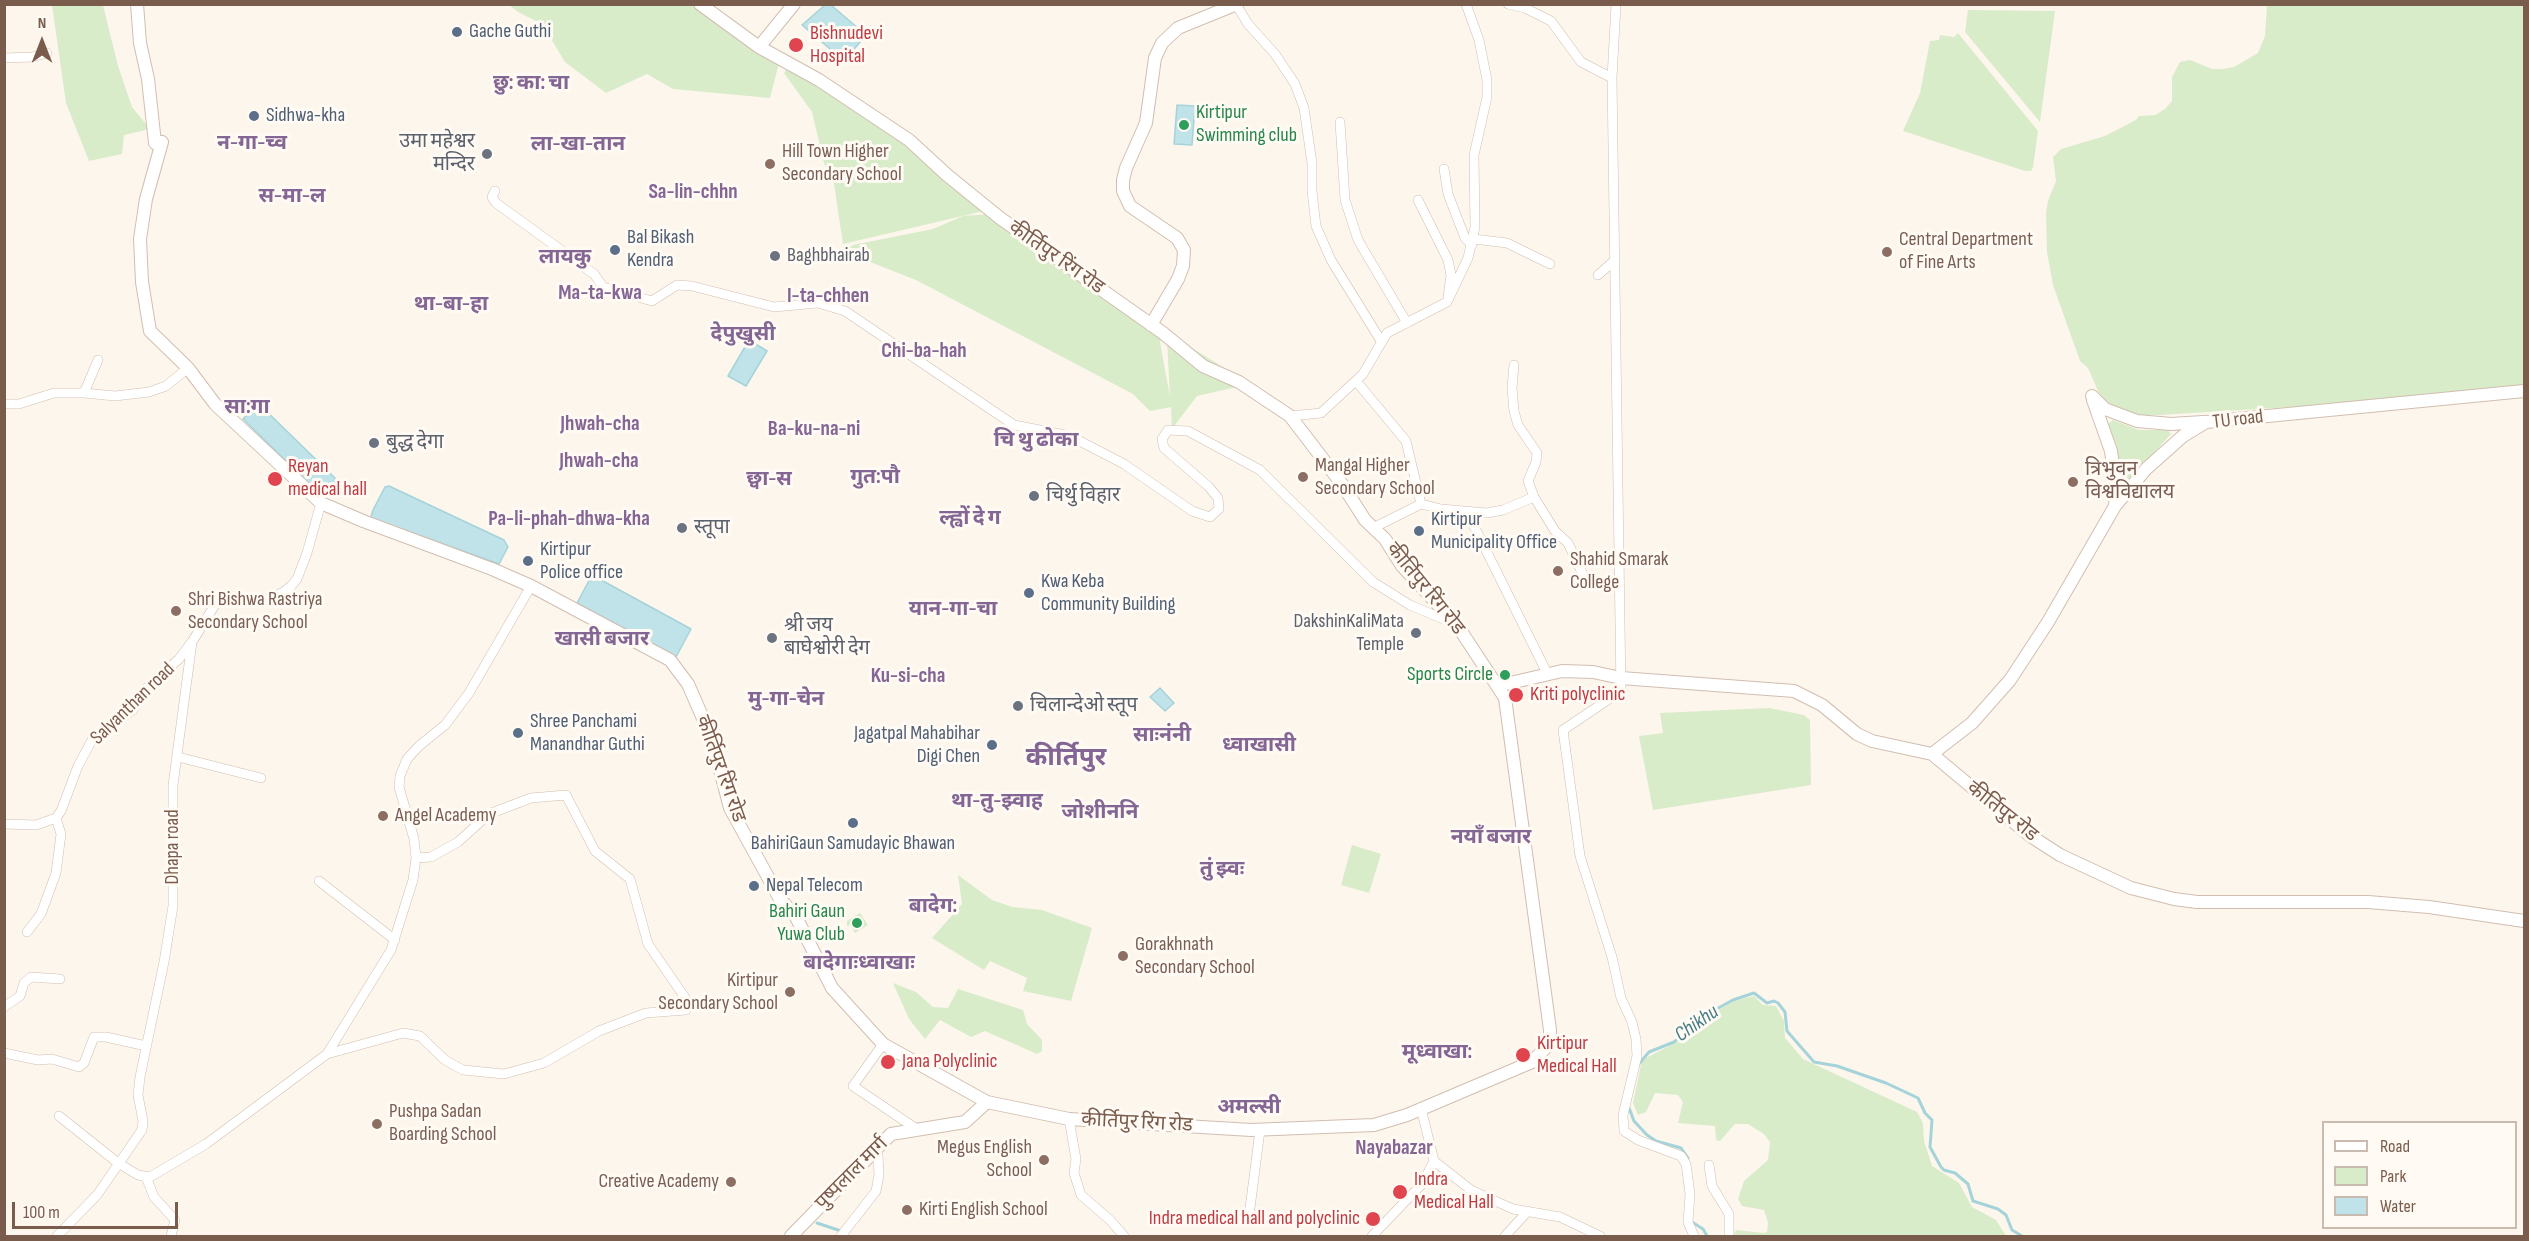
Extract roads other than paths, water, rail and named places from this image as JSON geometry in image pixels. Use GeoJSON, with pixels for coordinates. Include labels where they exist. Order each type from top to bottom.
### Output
{"type":"FeatureCollection","features":[{"type":"Feature","properties":{"kind":"street","name":"कीर्तिपुर रिंग रोड"},"geometry":{"type":"LineString","coordinates":[[137,4],[140,43],[148,79],[155,143],[162,142],[146,199],[140,239],[150,331],[188,368],[215,404],[321,502],[363,521],[492,568],[531,586],[670,660],[688,684],[712,739],[730,808],[780,899],[795,915],[832,988],[883,1044],[987,1102],[1069,1119],[1260,1130],[1374,1125],[1532,1062],[1550,1043],[1506,698],[1457,625],[1402,566],[1385,539],[1373,528],[1290,416],[1239,382],[1203,366],[1151,325],[1000,218],[900,134],[819,80],[759,47],[700,4]]}},
{"type":"Feature","properties":{"kind":"street"},"geometry":{"type":"LineString","coordinates":[[759,47],[794,4]]}},
{"type":"Feature","properties":{"kind":"street"},"geometry":{"type":"LineString","coordinates":[[1290,416],[1321,413],[1363,374],[1387,333],[1447,302],[1473,242],[1474,155],[1487,97],[1487,80],[1479,40],[1466,4]]}},
{"type":"Feature","properties":{"kind":"street"},"geometry":{"type":"LineString","coordinates":[[1508,4],[1526,8],[1551,21],[1581,62],[1612,78]]}},
{"type":"Feature","properties":{"kind":"street"},"geometry":{"type":"LineString","coordinates":[[1616,4],[1612,78],[1621,691],[1563,730],[1580,856],[1612,957],[1621,998],[1632,1022],[1636,1039],[1637,1056],[1623,1114],[1624,1131],[1638,1140],[1681,1156],[1686,1164],[1690,1194],[1688,1222],[1694,1236]]}},
{"type":"Feature","properties":{"kind":"street"},"geometry":{"type":"LineString","coordinates":[[1151,325],[1178,279],[1183,266],[1184,250],[1177,238],[1130,206],[1123,191],[1123,180],[1146,123],[1155,58],[1162,43],[1178,28],[1237,5],[1248,24],[1275,54],[1295,84],[1304,108],[1312,163],[1316,226],[1331,260],[1381,341]]}},
{"type":"Feature","properties":{"kind":"street"},"geometry":{"type":"LineString","coordinates":[[4,58],[32,57],[46,53]]}},
{"type":"Feature","properties":{"kind":"street"},"geometry":{"type":"LineString","coordinates":[[1340,122],[1345,200],[1358,240],[1407,323]]}},
{"type":"Feature","properties":{"kind":"street"},"geometry":{"type":"LineString","coordinates":[[1444,169],[1448,194],[1465,238],[1473,242],[1507,243],[1550,264]]}},
{"type":"Feature","properties":{"kind":"street"},"geometry":{"type":"LineString","coordinates":[[495,191],[492,197],[496,203],[594,274],[603,287],[652,301],[677,285],[685,285],[735,295],[774,307],[818,303],[845,311],[1014,425],[1070,436],[1124,464],[1192,511],[1210,516],[1219,509],[1218,498],[1164,448],[1162,439],[1168,430],[1188,431],[1260,470],[1373,582],[1410,605],[1457,625]]}},
{"type":"Feature","properties":{"kind":"street"},"geometry":{"type":"LineString","coordinates":[[1418,200],[1448,260],[1451,275],[1447,302]]}},
{"type":"Feature","properties":{"kind":"street"},"geometry":{"type":"LineString","coordinates":[[1598,275],[1615,260]]}},
{"type":"Feature","properties":{"kind":"street"},"geometry":{"type":"LineString","coordinates":[[84,393],[98,360]]}},
{"type":"Feature","properties":{"kind":"street"},"geometry":{"type":"LineString","coordinates":[[1514,365],[1512,388],[1514,411],[1518,425],[1537,453],[1536,462],[1528,481],[1534,497],[1555,531],[1568,543],[1587,584]]}},
{"type":"Feature","properties":{"kind":"street"},"geometry":{"type":"LineString","coordinates":[[4,404],[19,404],[54,393],[115,396],[149,392],[166,386],[188,368]]}},
{"type":"Feature","properties":{"kind":"street"},"geometry":{"type":"LineString","coordinates":[[1356,381],[1406,441],[1421,504]]}},
{"type":"Feature","properties":{"kind":"street","name":"TU road"},"geometry":{"type":"LineString","coordinates":[[1932,754],[1972,723],[2010,680],[2048,622],[2115,506],[2165,450],[2206,422],[2524,391]]}},
{"type":"Feature","properties":{"kind":"street"},"geometry":{"type":"LineString","coordinates":[[2115,506],[2116,487],[2111,451],[2092,396],[2105,409],[2137,421],[2171,424],[2206,422]]}},
{"type":"Feature","properties":{"kind":"street"},"geometry":{"type":"LineString","coordinates":[[1373,528],[1421,504],[1487,513],[1503,510],[1534,497]]}},
{"type":"Feature","properties":{"kind":"street","name":"Dhapa road"},"geometry":{"type":"LineString","coordinates":[[57,1236],[97,1195],[141,1130],[143,1121],[138,1095],[173,906],[173,785],[192,642],[218,600],[267,600],[291,586],[297,579],[307,553],[321,502]]}},
{"type":"Feature","properties":{"kind":"street"},"geometry":{"type":"LineString","coordinates":[[1467,512],[1547,673]]}},
{"type":"Feature","properties":{"kind":"street"},"geometry":{"type":"LineString","coordinates":[[327,1054],[376,976],[395,940],[416,858],[414,839],[399,787],[400,776],[407,759],[445,724],[469,693],[531,586]]}},
{"type":"Feature","properties":{"kind":"street","name":"Salyanthan road"},"geometry":{"type":"LineString","coordinates":[[56,818],[61,811],[78,766],[93,738],[133,710],[143,691],[179,659],[192,642]]}},
{"type":"Feature","properties":{"kind":"street","name":"कीर्तिपुर रोड"},"geometry":{"type":"LineString","coordinates":[[1497,686],[1547,673],[1593,672],[1621,678],[1794,692],[1822,705],[1857,734],[1872,741],[1932,754],[2029,835],[2060,855],[2112,880],[2151,894],[2215,903],[2333,901],[2391,903],[2524,921]]}},
{"type":"Feature","properties":{"kind":"street"},"geometry":{"type":"LineString","coordinates":[[178,757],[261,778]]}},
{"type":"Feature","properties":{"kind":"street"},"geometry":{"type":"LineString","coordinates":[[59,1116],[118,1162],[138,1175],[146,1177],[158,1173],[206,1144],[327,1054],[403,1033],[420,1036],[445,1060],[463,1070],[504,1074],[544,1063],[599,1031],[646,1013],[686,1010],[686,999],[648,944],[630,879],[595,851],[566,795],[531,798],[489,814],[458,842],[430,857],[416,858]]}},
{"type":"Feature","properties":{"kind":"street"},"geometry":{"type":"LineString","coordinates":[[4,824],[36,825],[56,818],[61,834],[56,873],[41,914],[27,932]]}},
{"type":"Feature","properties":{"kind":"street"},"geometry":{"type":"LineString","coordinates":[[319,881],[395,940]]}},
{"type":"Feature","properties":{"kind":"street"},"geometry":{"type":"LineString","coordinates":[[4,1007],[20,996],[24,983],[31,977],[60,979]]}},
{"type":"Feature","properties":{"kind":"street"},"geometry":{"type":"LineString","coordinates":[[4,1042],[8,1046],[6,1053],[38,1060],[52,1059],[79,1067],[82,1066],[94,1037],[106,1036],[146,1046]]}},
{"type":"Feature","properties":{"kind":"street"},"geometry":{"type":"LineString","coordinates":[[883,1044],[853,1086],[918,1130]]}},
{"type":"Feature","properties":{"kind":"street","name":"पुष्पलाल मार्ग"},"geometry":{"type":"LineString","coordinates":[[791,1236],[891,1134],[965,1122],[987,1102]]}},
{"type":"Feature","properties":{"kind":"street"},"geometry":{"type":"LineString","coordinates":[[1421,1108],[1434,1161],[1471,1190],[1513,1209],[1560,1217],[1600,1236]]}},
{"type":"Feature","properties":{"kind":"street"},"geometry":{"type":"LineString","coordinates":[[1069,1119],[1076,1159],[1074,1173],[1081,1195],[1110,1220],[1124,1236]]}},
{"type":"Feature","properties":{"kind":"street"},"geometry":{"type":"LineString","coordinates":[[1249,1216],[1260,1130]]}},
{"type":"Feature","properties":{"kind":"street"},"geometry":{"type":"LineString","coordinates":[[841,1236],[876,1191],[879,1175],[878,1155],[875,1151]]}},
{"type":"Feature","properties":{"kind":"street"},"geometry":{"type":"LineString","coordinates":[[1372,1236],[1422,1184],[1434,1161]]}},
{"type":"Feature","properties":{"kind":"street"},"geometry":{"type":"LineString","coordinates":[[1709,1165],[1712,1186],[1729,1214],[1729,1236]]}},
{"type":"Feature","properties":{"kind":"street"},"geometry":{"type":"LineString","coordinates":[[146,1177],[154,1197],[175,1221],[171,1236]]}},
{"type":"Feature","properties":{"kind":"street"},"geometry":{"type":"LineString","coordinates":[[1505,1236],[1528,1211]]}},
{"type":"Feature","properties":{"kind":"water"},"geometry":{"type":"Polygon","coordinates":[[[825,5],[831,5],[866,35],[844,61],[802,25],[825,5]]]}},
{"type":"Feature","properties":{"kind":"water","name":"Kirtipur Swimming club"},"geometry":{"type":"Polygon","coordinates":[[[1177,105],[1195,106],[1192,145],[1174,144],[1177,105]]]}},
{"type":"Feature","properties":{"kind":"water"},"geometry":{"type":"Polygon","coordinates":[[[749,340],[767,351],[746,386],[728,376],[749,340]]]}},
{"type":"Feature","properties":{"kind":"water"},"geometry":{"type":"Polygon","coordinates":[[[258,403],[337,480],[322,496],[243,419],[258,403]]]}},
{"type":"Feature","properties":{"kind":"water"},"geometry":{"type":"Polygon","coordinates":[[[389,486],[504,540],[508,547],[499,564],[373,519],[371,517],[373,510],[385,487],[389,486]]]}},
{"type":"Feature","properties":{"kind":"water"},"geometry":{"type":"Polygon","coordinates":[[[592,575],[691,629],[676,657],[577,603],[592,575]]]}},
{"type":"Feature","properties":{"kind":"water"},"geometry":{"type":"Polygon","coordinates":[[[1160,688],[1174,703],[1165,711],[1150,697],[1160,688]]]}},
{"type":"Feature","properties":{"kind":"waterway","name":"Chikhu"},"geometry":{"type":"LineString","coordinates":[[1638,1065],[1649,1052],[1674,1042],[1700,1018],[1733,1000],[1754,993],[1767,1003],[1774,1001],[1785,1012],[1787,1031],[1814,1062],[1837,1066],[1886,1083],[1918,1098],[1925,1113],[1932,1120],[1930,1147],[1941,1167],[1955,1173],[1968,1184],[1973,1201],[1998,1209],[2006,1215],[2012,1230],[2022,1236]]}},
{"type":"Feature","properties":{"kind":"waterway","name":"Chikhu"},"geometry":{"type":"LineString","coordinates":[[1628,1105],[1634,1121],[1647,1135],[1656,1141],[1681,1148],[1688,1162]]}},
{"type":"Feature","properties":{"kind":"waterway","name":"Chikhu"},"geometry":{"type":"LineString","coordinates":[[1692,1222],[1703,1229],[1707,1236]]}},
{"type":"Feature","properties":{"kind":"waterway"},"geometry":{"type":"LineString","coordinates":[[817,1223],[841,1231]]}},
{"type":"Feature","properties":{"kind":"place","name":"Gache Guthi"},"geometry":{"type":"Point","coordinates":[457,32]}},
{"type":"Feature","properties":{"kind":"place","name":"Bishnudevi Hospital"},"geometry":{"type":"Point","coordinates":[796,45]}},
{"type":"Feature","properties":{"kind":"place","name":"Sidhwa-kha"},"geometry":{"type":"Point","coordinates":[254,116]}},
{"type":"Feature","properties":{"kind":"place","name":"Kirtipur Swimming club"},"geometry":{"type":"Point","coordinates":[1184,125]}},
{"type":"Feature","properties":{"kind":"place","name":"उमा महेश्वर मन्दिर"},"geometry":{"type":"Point","coordinates":[487,154]}},
{"type":"Feature","properties":{"kind":"place","name":"Hill Town Higher Secondary School"},"geometry":{"type":"Point","coordinates":[770,164]}},
{"type":"Feature","properties":{"kind":"place","name":"Bal Bikash Kendra"},"geometry":{"type":"Point","coordinates":[615,250]}},
{"type":"Feature","properties":{"kind":"place","name":"Central Department of Fine Arts"},"geometry":{"type":"Point","coordinates":[1887,252]}},
{"type":"Feature","properties":{"kind":"place","name":"Baghbhairab"},"geometry":{"type":"Point","coordinates":[775,256]}},
{"type":"Feature","properties":{"kind":"place","name":"बुद्ध देगा"},"geometry":{"type":"Point","coordinates":[374,443]}},
{"type":"Feature","properties":{"kind":"place","name":"Mangal Higher Secondary School"},"geometry":{"type":"Point","coordinates":[1303,477]}},
{"type":"Feature","properties":{"kind":"place","name":"Reyan medical hall"},"geometry":{"type":"Point","coordinates":[275,479]}},
{"type":"Feature","properties":{"kind":"place","name":"त्रिभुवन विश्वविद्यालय"},"geometry":{"type":"Point","coordinates":[2073,482]}},
{"type":"Feature","properties":{"kind":"place","name":"चिर्थु विहार"},"geometry":{"type":"Point","coordinates":[1034,496]}},
{"type":"Feature","properties":{"kind":"place","name":"स्तूपा"},"geometry":{"type":"Point","coordinates":[682,528]}},
{"type":"Feature","properties":{"kind":"place","name":"Kirtipur Municipality Office"},"geometry":{"type":"Point","coordinates":[1419,531]}},
{"type":"Feature","properties":{"kind":"place","name":"Kirtipur Police office"},"geometry":{"type":"Point","coordinates":[528,561]}},
{"type":"Feature","properties":{"kind":"place","name":"Shahid Smarak College"},"geometry":{"type":"Point","coordinates":[1558,571]}},
{"type":"Feature","properties":{"kind":"place","name":"Kwa Keba Community Building"},"geometry":{"type":"Point","coordinates":[1029,593]}},
{"type":"Feature","properties":{"kind":"place","name":"Shri Bishwa Rastriya Secondary School"},"geometry":{"type":"Point","coordinates":[176,611]}},
{"type":"Feature","properties":{"kind":"place","name":"DakshinKaliMata Temple"},"geometry":{"type":"Point","coordinates":[1416,633]}},
{"type":"Feature","properties":{"kind":"place","name":"श्री जय बाघेश्वोरी देग"},"geometry":{"type":"Point","coordinates":[772,638]}},
{"type":"Feature","properties":{"kind":"place","name":"Sports Circle"},"geometry":{"type":"Point","coordinates":[1505,675]}},
{"type":"Feature","properties":{"kind":"place","name":"Kriti polyclinic"},"geometry":{"type":"Point","coordinates":[1516,695]}},
{"type":"Feature","properties":{"kind":"place","name":"चिलान्देओ स्तूप"},"geometry":{"type":"Point","coordinates":[1018,706]}},
{"type":"Feature","properties":{"kind":"place","name":"Shree Panchami Manandhar Guthi"},"geometry":{"type":"Point","coordinates":[518,733]}},
{"type":"Feature","properties":{"kind":"place","name":"Jagatpal Mahabihar Digi Chen"},"geometry":{"type":"Point","coordinates":[992,745]}},
{"type":"Feature","properties":{"kind":"place","name":"Angel Academy"},"geometry":{"type":"Point","coordinates":[383,816]}},
{"type":"Feature","properties":{"kind":"place","name":"BahiriGaun Samudayic Bhawan"},"geometry":{"type":"Point","coordinates":[853,823]}},
{"type":"Feature","properties":{"kind":"place","name":"Nepal Telecom"},"geometry":{"type":"Point","coordinates":[754,886]}},
{"type":"Feature","properties":{"kind":"place","name":"Bahiri Gaun Yuwa Club"},"geometry":{"type":"Point","coordinates":[857,923]}},
{"type":"Feature","properties":{"kind":"place","name":"Gorakhnath Secondary School"},"geometry":{"type":"Point","coordinates":[1123,956]}},
{"type":"Feature","properties":{"kind":"place","name":"Kirtipur Secondary School"},"geometry":{"type":"Point","coordinates":[790,992]}},
{"type":"Feature","properties":{"kind":"place","name":"Kirtipur Medical Hall"},"geometry":{"type":"Point","coordinates":[1523,1055]}},
{"type":"Feature","properties":{"kind":"place","name":"Jana Polyclinic"},"geometry":{"type":"Point","coordinates":[888,1062]}},
{"type":"Feature","properties":{"kind":"place","name":"Pushpa Sadan Boarding School"},"geometry":{"type":"Point","coordinates":[377,1124]}},
{"type":"Feature","properties":{"kind":"place","name":"Megus English School"},"geometry":{"type":"Point","coordinates":[1044,1160]}},
{"type":"Feature","properties":{"kind":"place","name":"Creative Academy"},"geometry":{"type":"Point","coordinates":[731,1182]}},
{"type":"Feature","properties":{"kind":"place","name":"Indra Medical Hall"},"geometry":{"type":"Point","coordinates":[1400,1192]}},
{"type":"Feature","properties":{"kind":"place","name":"Kirti English School"},"geometry":{"type":"Point","coordinates":[907,1210]}},
{"type":"Feature","properties":{"kind":"place","name":"Indra medical hall and polyclinic"},"geometry":{"type":"Point","coordinates":[1373,1219]}},
{"type":"Feature","properties":{"kind":"district","name":"छु: का: चा"},"geometry":{"type":"Point","coordinates":[531,84]}},
{"type":"Feature","properties":{"kind":"district","name":"न-गा-च्व"},"geometry":{"type":"Point","coordinates":[252,144]}},
{"type":"Feature","properties":{"kind":"district","name":"ला-खा-तान"},"geometry":{"type":"Point","coordinates":[578,145]}},
{"type":"Feature","properties":{"kind":"district","name":"Sa-lin-chhn"},"geometry":{"type":"Point","coordinates":[693,193]}},
{"type":"Feature","properties":{"kind":"district","name":"स-मा-ल"},"geometry":{"type":"Point","coordinates":[292,197]}},
{"type":"Feature","properties":{"kind":"district","name":"लायकु"},"geometry":{"type":"Point","coordinates":[565,258]}},
{"type":"Feature","properties":{"kind":"district","name":"Ma-ta-kwa"},"geometry":{"type":"Point","coordinates":[600,294]}},
{"type":"Feature","properties":{"kind":"district","name":"I-ta-chhen"},"geometry":{"type":"Point","coordinates":[828,297]}},
{"type":"Feature","properties":{"kind":"district","name":"था-बा-हा"},"geometry":{"type":"Point","coordinates":[451,305]}},
{"type":"Feature","properties":{"kind":"district","name":"देपुखुसी"},"geometry":{"type":"Point","coordinates":[743,335]}},
{"type":"Feature","properties":{"kind":"district","name":"Chi-ba-hah"},"geometry":{"type":"Point","coordinates":[924,352]}},
{"type":"Feature","properties":{"kind":"district","name":"सा:गा"},"geometry":{"type":"Point","coordinates":[247,408]}},
{"type":"Feature","properties":{"kind":"district","name":"Jhwah-cha"},"geometry":{"type":"Point","coordinates":[600,425]}},
{"type":"Feature","properties":{"kind":"district","name":"Ba-ku-na-ni"},"geometry":{"type":"Point","coordinates":[814,430]}},
{"type":"Feature","properties":{"kind":"district","name":"चि थु ढोका"},"geometry":{"type":"Point","coordinates":[1036,441]}},
{"type":"Feature","properties":{"kind":"district","name":"Jhwah-cha"},"geometry":{"type":"Point","coordinates":[599,462]}},
{"type":"Feature","properties":{"kind":"district","name":"गुत:पौ"},"geometry":{"type":"Point","coordinates":[875,478]}},
{"type":"Feature","properties":{"kind":"district","name":"छ्वा-स"},"geometry":{"type":"Point","coordinates":[769,480]}},
{"type":"Feature","properties":{"kind":"district","name":"ल्ह्वों दे ग"},"geometry":{"type":"Point","coordinates":[970,519]}},
{"type":"Feature","properties":{"kind":"district","name":"Pa-li-phah-dhwa-kha"},"geometry":{"type":"Point","coordinates":[569,520]}},
{"type":"Feature","properties":{"kind":"district","name":"यान-गा-चा"},"geometry":{"type":"Point","coordinates":[953,610]}},
{"type":"Feature","properties":{"kind":"district","name":"खासी बजार"},"geometry":{"type":"Point","coordinates":[602,640]}},
{"type":"Feature","properties":{"kind":"district","name":"Ku-si-cha"},"geometry":{"type":"Point","coordinates":[908,677]}},
{"type":"Feature","properties":{"kind":"district","name":"मु-गा-चेन"},"geometry":{"type":"Point","coordinates":[786,700]}},
{"type":"Feature","properties":{"kind":"district","name":"साःनंनी"},"geometry":{"type":"Point","coordinates":[1162,736]}},
{"type":"Feature","properties":{"kind":"district","name":"ध्वाखासी"},"geometry":{"type":"Point","coordinates":[1259,746]}},
{"type":"Feature","properties":{"kind":"district","name":"कीर्तिपुर"},"geometry":{"type":"Point","coordinates":[1066,758]}},
{"type":"Feature","properties":{"kind":"district","name":"था-तु-झ्वाह"},"geometry":{"type":"Point","coordinates":[997,802]}},
{"type":"Feature","properties":{"kind":"district","name":"जोशीननि"},"geometry":{"type":"Point","coordinates":[1100,813]}},
{"type":"Feature","properties":{"kind":"district","name":"नयाँ बजार"},"geometry":{"type":"Point","coordinates":[1491,838]}},
{"type":"Feature","properties":{"kind":"district","name":"तुं झ्वः"},"geometry":{"type":"Point","coordinates":[1222,870]}},
{"type":"Feature","properties":{"kind":"district","name":"बादेग:"},"geometry":{"type":"Point","coordinates":[933,907]}},
{"type":"Feature","properties":{"kind":"district","name":"बादेगाःध्वाखाः"},"geometry":{"type":"Point","coordinates":[859,964]}},
{"type":"Feature","properties":{"kind":"district","name":"मूध्वाखा:"},"geometry":{"type":"Point","coordinates":[1437,1053]}},
{"type":"Feature","properties":{"kind":"district","name":"अमल्सी"},"geometry":{"type":"Point","coordinates":[1249,1108]}},
{"type":"Feature","properties":{"kind":"district","name":"Nayabazar"},"geometry":{"type":"Point","coordinates":[1394,1149]}}]}
